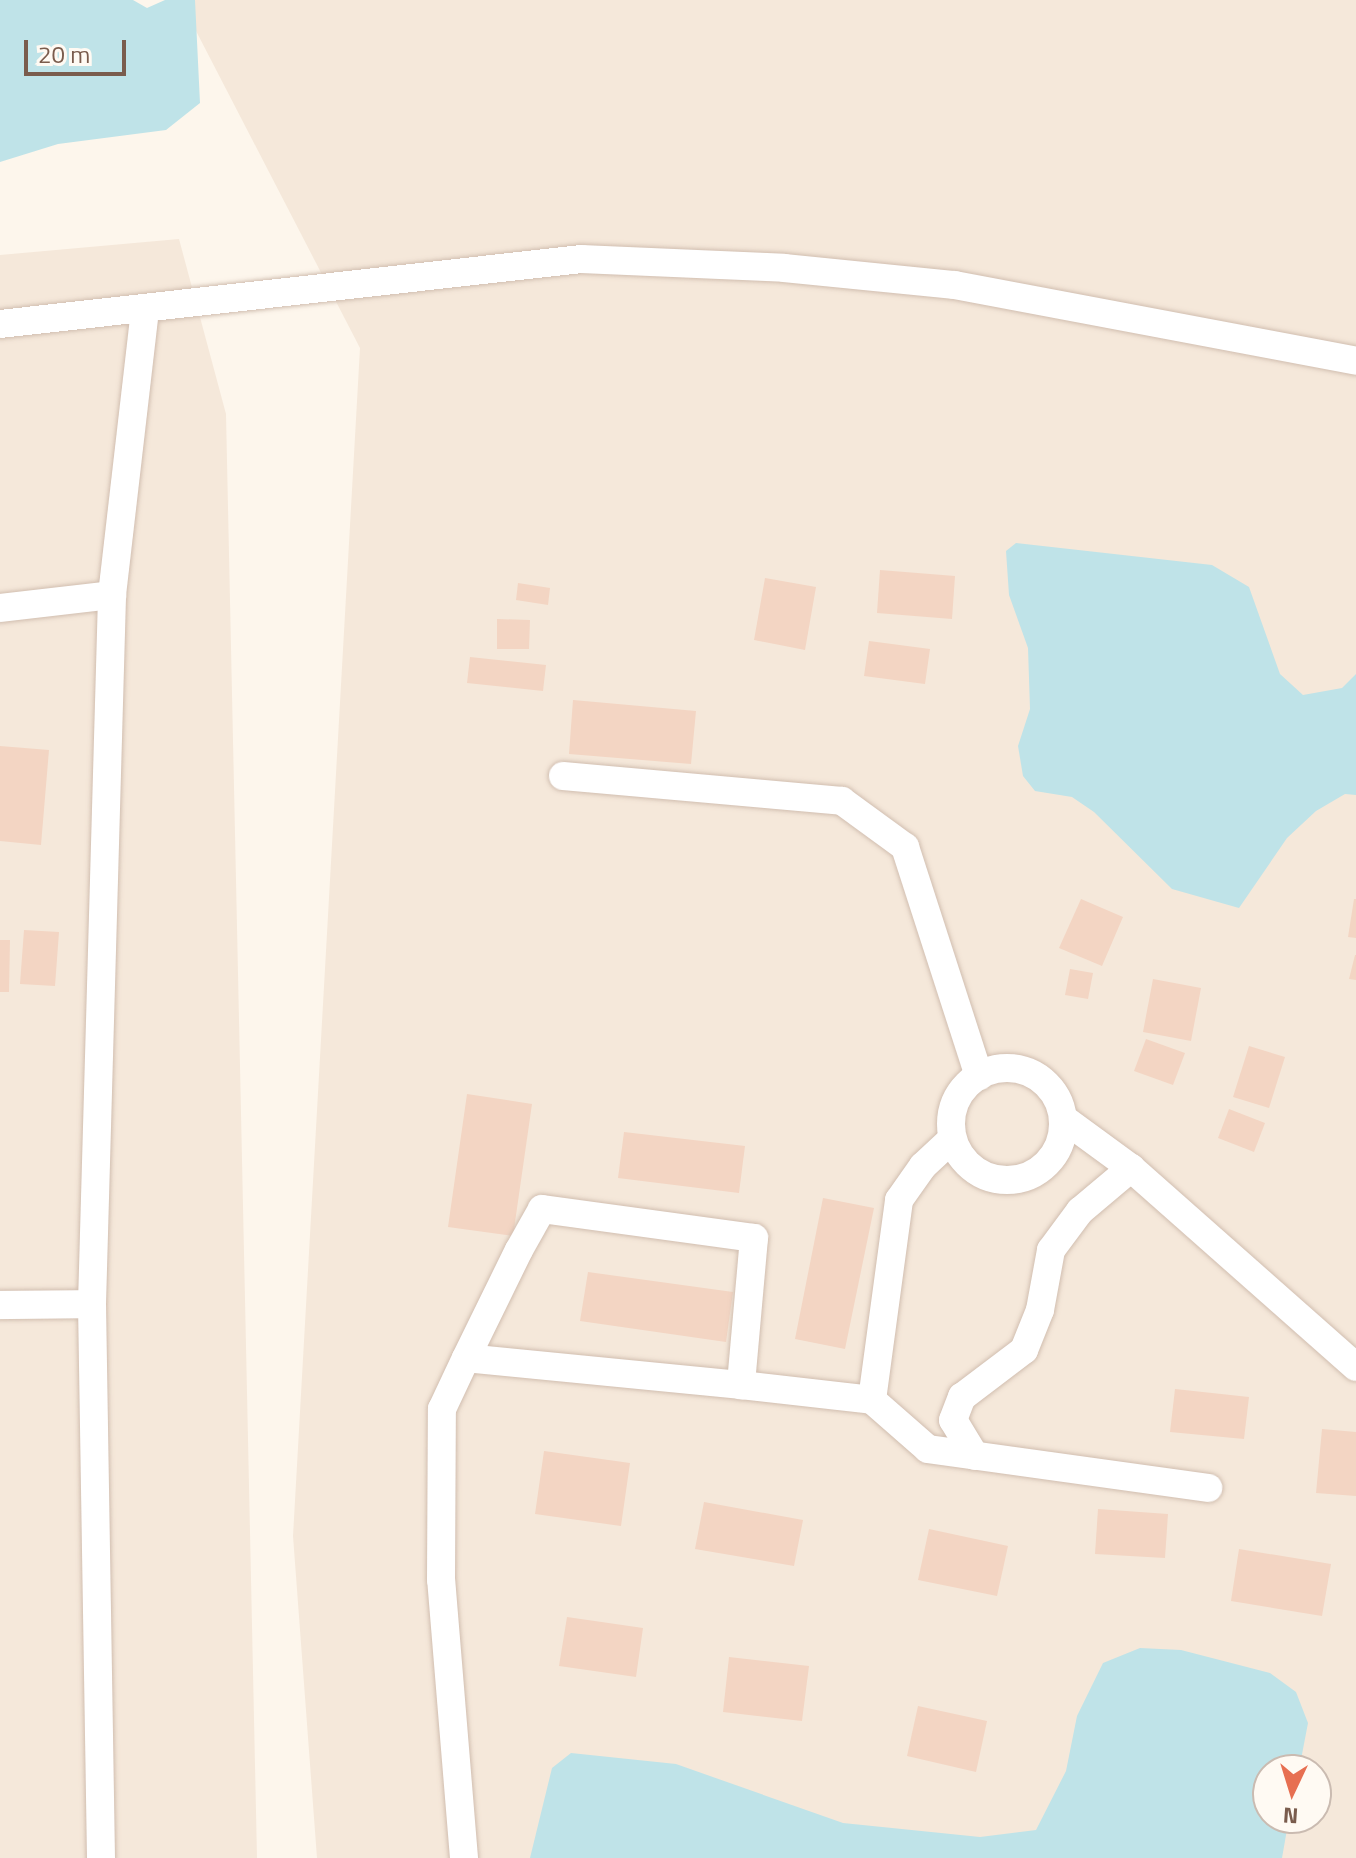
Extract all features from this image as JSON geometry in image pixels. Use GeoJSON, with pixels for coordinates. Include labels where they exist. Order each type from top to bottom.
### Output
{"type":"FeatureCollection","features":[{"type":"Feature","properties":{"kind":"street"},"geometry":{"type":"LineString","coordinates":[[0,324],[581,259],[753,266],[955,285],[1356,361]]}},
{"type":"Feature","properties":{"kind":"street"},"geometry":{"type":"LineString","coordinates":[[101,1858],[92,1304],[112,595],[145,309]]}},
{"type":"Feature","properties":{"kind":"street"},"geometry":{"type":"LineString","coordinates":[[0,608],[112,595]]}},
{"type":"Feature","properties":{"kind":"street"},"geometry":{"type":"LineString","coordinates":[[563,776],[842,801],[905,847],[979,1076]]}},
{"type":"Feature","properties":{"kind":"street"},"geometry":{"type":"LineString","coordinates":[[997,1069],[1033,1074],[1059,1101],[1064,1119],[1055,1155],[1027,1177],[1008,1181],[973,1170],[952,1139],[955,1102],[979,1076],[997,1069]]}},
{"type":"Feature","properties":{"kind":"street"},"geometry":{"type":"LineString","coordinates":[[1064,1119],[1131,1168],[1356,1367]]}},
{"type":"Feature","properties":{"kind":"street"},"geometry":{"type":"LineString","coordinates":[[872,1400],[899,1200],[923,1166],[952,1139]]}},
{"type":"Feature","properties":{"kind":"street"},"geometry":{"type":"LineString","coordinates":[[975,1456],[953,1420],[962,1397],[1024,1350],[1040,1310],[1051,1250],[1080,1211],[1131,1168]]}},
{"type":"Feature","properties":{"kind":"street"},"geometry":{"type":"LineString","coordinates":[[464,1858],[441,1580],[442,1409],[542,1209],[754,1238],[741,1385]]}},
{"type":"Feature","properties":{"kind":"street"},"geometry":{"type":"LineString","coordinates":[[0,1305],[92,1304]]}},
{"type":"Feature","properties":{"kind":"street"},"geometry":{"type":"LineString","coordinates":[[466,1358],[872,1400],[928,1449],[1208,1488]]}},
{"type":"Feature","properties":{"kind":"shaded area"},"geometry":{"type":"Polygon","coordinates":[[[180,0],[1356,0],[1356,1858],[317,1858],[293,1536],[360,348],[180,0]]]}},
{"type":"Feature","properties":{"kind":"shaded area"},"geometry":{"type":"Polygon","coordinates":[[[179,239],[226,414],[257,1858],[0,1858],[0,255],[179,239]]]}},
{"type":"Feature","properties":{"kind":"water"},"geometry":{"type":"Polygon","coordinates":[[[0,0],[133,0],[147,8],[165,0],[195,0],[200,103],[166,130],[58,144],[0,162],[0,0]]]}},
{"type":"Feature","properties":{"kind":"water"},"geometry":{"type":"Polygon","coordinates":[[[1016,543],[1212,565],[1249,587],[1280,674],[1303,695],[1342,688],[1356,674],[1356,795],[1345,794],[1316,811],[1287,838],[1239,908],[1172,889],[1094,812],[1072,797],[1035,791],[1023,776],[1018,746],[1030,709],[1028,648],[1009,595],[1006,551],[1016,543]]]}},
{"type":"Feature","properties":{"kind":"water"},"geometry":{"type":"Polygon","coordinates":[[[1140,1648],[1181,1650],[1270,1673],[1296,1692],[1308,1723],[1302,1754],[1252,1754],[1252,1834],[1286,1834],[1282,1858],[530,1858],[552,1768],[571,1753],[676,1764],[843,1823],[980,1837],[1036,1830],[1066,1771],[1077,1716],[1103,1663],[1140,1648]]]}},
{"type":"Feature","properties":{"kind":"building"},"geometry":{"type":"Polygon","coordinates":[[[880,570],[955,576],[952,619],[877,613],[880,570]]]}},
{"type":"Feature","properties":{"kind":"building"},"geometry":{"type":"Polygon","coordinates":[[[765,578],[816,587],[805,650],[754,640],[765,578]]]}},
{"type":"Feature","properties":{"kind":"building"},"geometry":{"type":"Polygon","coordinates":[[[518,583],[550,588],[548,605],[516,600],[518,583]]]}},
{"type":"Feature","properties":{"kind":"building"},"geometry":{"type":"Polygon","coordinates":[[[497,619],[530,620],[529,649],[497,649],[497,619]]]}},
{"type":"Feature","properties":{"kind":"building"},"geometry":{"type":"Polygon","coordinates":[[[869,641],[930,649],[925,684],[864,676],[869,641]]]}},
{"type":"Feature","properties":{"kind":"building"},"geometry":{"type":"Polygon","coordinates":[[[470,657],[546,665],[543,691],[467,683],[470,657]]]}},
{"type":"Feature","properties":{"kind":"building"},"geometry":{"type":"Polygon","coordinates":[[[573,700],[696,711],[691,764],[569,754],[573,700]]]}},
{"type":"Feature","properties":{"kind":"building"},"geometry":{"type":"Polygon","coordinates":[[[0,746],[49,750],[41,845],[0,841],[0,746]]]}},
{"type":"Feature","properties":{"kind":"building"},"geometry":{"type":"Polygon","coordinates":[[[1081,899],[1123,917],[1102,966],[1059,948],[1081,899]]]}},
{"type":"Feature","properties":{"kind":"building"},"geometry":{"type":"Polygon","coordinates":[[[1356,899],[1356,938],[1348,937],[1356,899]]]}},
{"type":"Feature","properties":{"kind":"building"},"geometry":{"type":"Polygon","coordinates":[[[24,930],[59,932],[55,986],[20,984],[24,930]]]}},
{"type":"Feature","properties":{"kind":"building"},"geometry":{"type":"Polygon","coordinates":[[[0,940],[10,940],[9,992],[0,992],[0,940]]]}},
{"type":"Feature","properties":{"kind":"building"},"geometry":{"type":"Polygon","coordinates":[[[1356,955],[1356,980],[1349,979],[1356,955]]]}},
{"type":"Feature","properties":{"kind":"building"},"geometry":{"type":"Polygon","coordinates":[[[1070,969],[1093,973],[1088,999],[1065,995],[1070,969]]]}},
{"type":"Feature","properties":{"kind":"building"},"geometry":{"type":"Polygon","coordinates":[[[1153,979],[1201,988],[1191,1041],[1143,1032],[1153,979]]]}},
{"type":"Feature","properties":{"kind":"building"},"geometry":{"type":"Polygon","coordinates":[[[1146,1039],[1185,1053],[1173,1085],[1134,1071],[1146,1039]]]}},
{"type":"Feature","properties":{"kind":"building"},"geometry":{"type":"Polygon","coordinates":[[[1249,1046],[1285,1057],[1269,1108],[1233,1097],[1249,1046]]]}},
{"type":"Feature","properties":{"kind":"building"},"geometry":{"type":"Polygon","coordinates":[[[467,1094],[532,1104],[513,1236],[448,1227],[467,1094]]]}},
{"type":"Feature","properties":{"kind":"building"},"geometry":{"type":"Polygon","coordinates":[[[1229,1109],[1265,1123],[1254,1152],[1218,1138],[1229,1109]]]}},
{"type":"Feature","properties":{"kind":"building"},"geometry":{"type":"Polygon","coordinates":[[[624,1132],[745,1146],[739,1193],[618,1178],[624,1132]]]}},
{"type":"Feature","properties":{"kind":"building"},"geometry":{"type":"Polygon","coordinates":[[[823,1198],[874,1208],[845,1349],[795,1339],[823,1198]]]}},
{"type":"Feature","properties":{"kind":"building"},"geometry":{"type":"Polygon","coordinates":[[[588,1272],[733,1292],[726,1342],[580,1321],[588,1272]]]}},
{"type":"Feature","properties":{"kind":"building"},"geometry":{"type":"Polygon","coordinates":[[[1175,1389],[1249,1397],[1244,1439],[1170,1432],[1175,1389]]]}},
{"type":"Feature","properties":{"kind":"building"},"geometry":{"type":"Polygon","coordinates":[[[1322,1429],[1356,1432],[1356,1496],[1316,1493],[1322,1429]]]}},
{"type":"Feature","properties":{"kind":"building"},"geometry":{"type":"Polygon","coordinates":[[[544,1451],[630,1463],[621,1526],[535,1514],[544,1451]]]}},
{"type":"Feature","properties":{"kind":"building"},"geometry":{"type":"Polygon","coordinates":[[[704,1502],[803,1520],[794,1566],[695,1549],[704,1502]]]}},
{"type":"Feature","properties":{"kind":"building"},"geometry":{"type":"Polygon","coordinates":[[[1098,1509],[1168,1514],[1165,1558],[1095,1554],[1098,1509]]]}},
{"type":"Feature","properties":{"kind":"building"},"geometry":{"type":"Polygon","coordinates":[[[929,1529],[1008,1546],[997,1596],[918,1580],[929,1529]]]}},
{"type":"Feature","properties":{"kind":"building"},"geometry":{"type":"Polygon","coordinates":[[[1239,1549],[1331,1564],[1322,1616],[1231,1601],[1239,1549]]]}},
{"type":"Feature","properties":{"kind":"building"},"geometry":{"type":"Polygon","coordinates":[[[567,1617],[643,1628],[636,1677],[559,1666],[567,1617]]]}},
{"type":"Feature","properties":{"kind":"building"},"geometry":{"type":"Polygon","coordinates":[[[729,1657],[809,1666],[802,1721],[723,1712],[729,1657]]]}},
{"type":"Feature","properties":{"kind":"building"},"geometry":{"type":"Polygon","coordinates":[[[918,1706],[987,1721],[976,1772],[907,1756],[918,1706]]]}}]}
